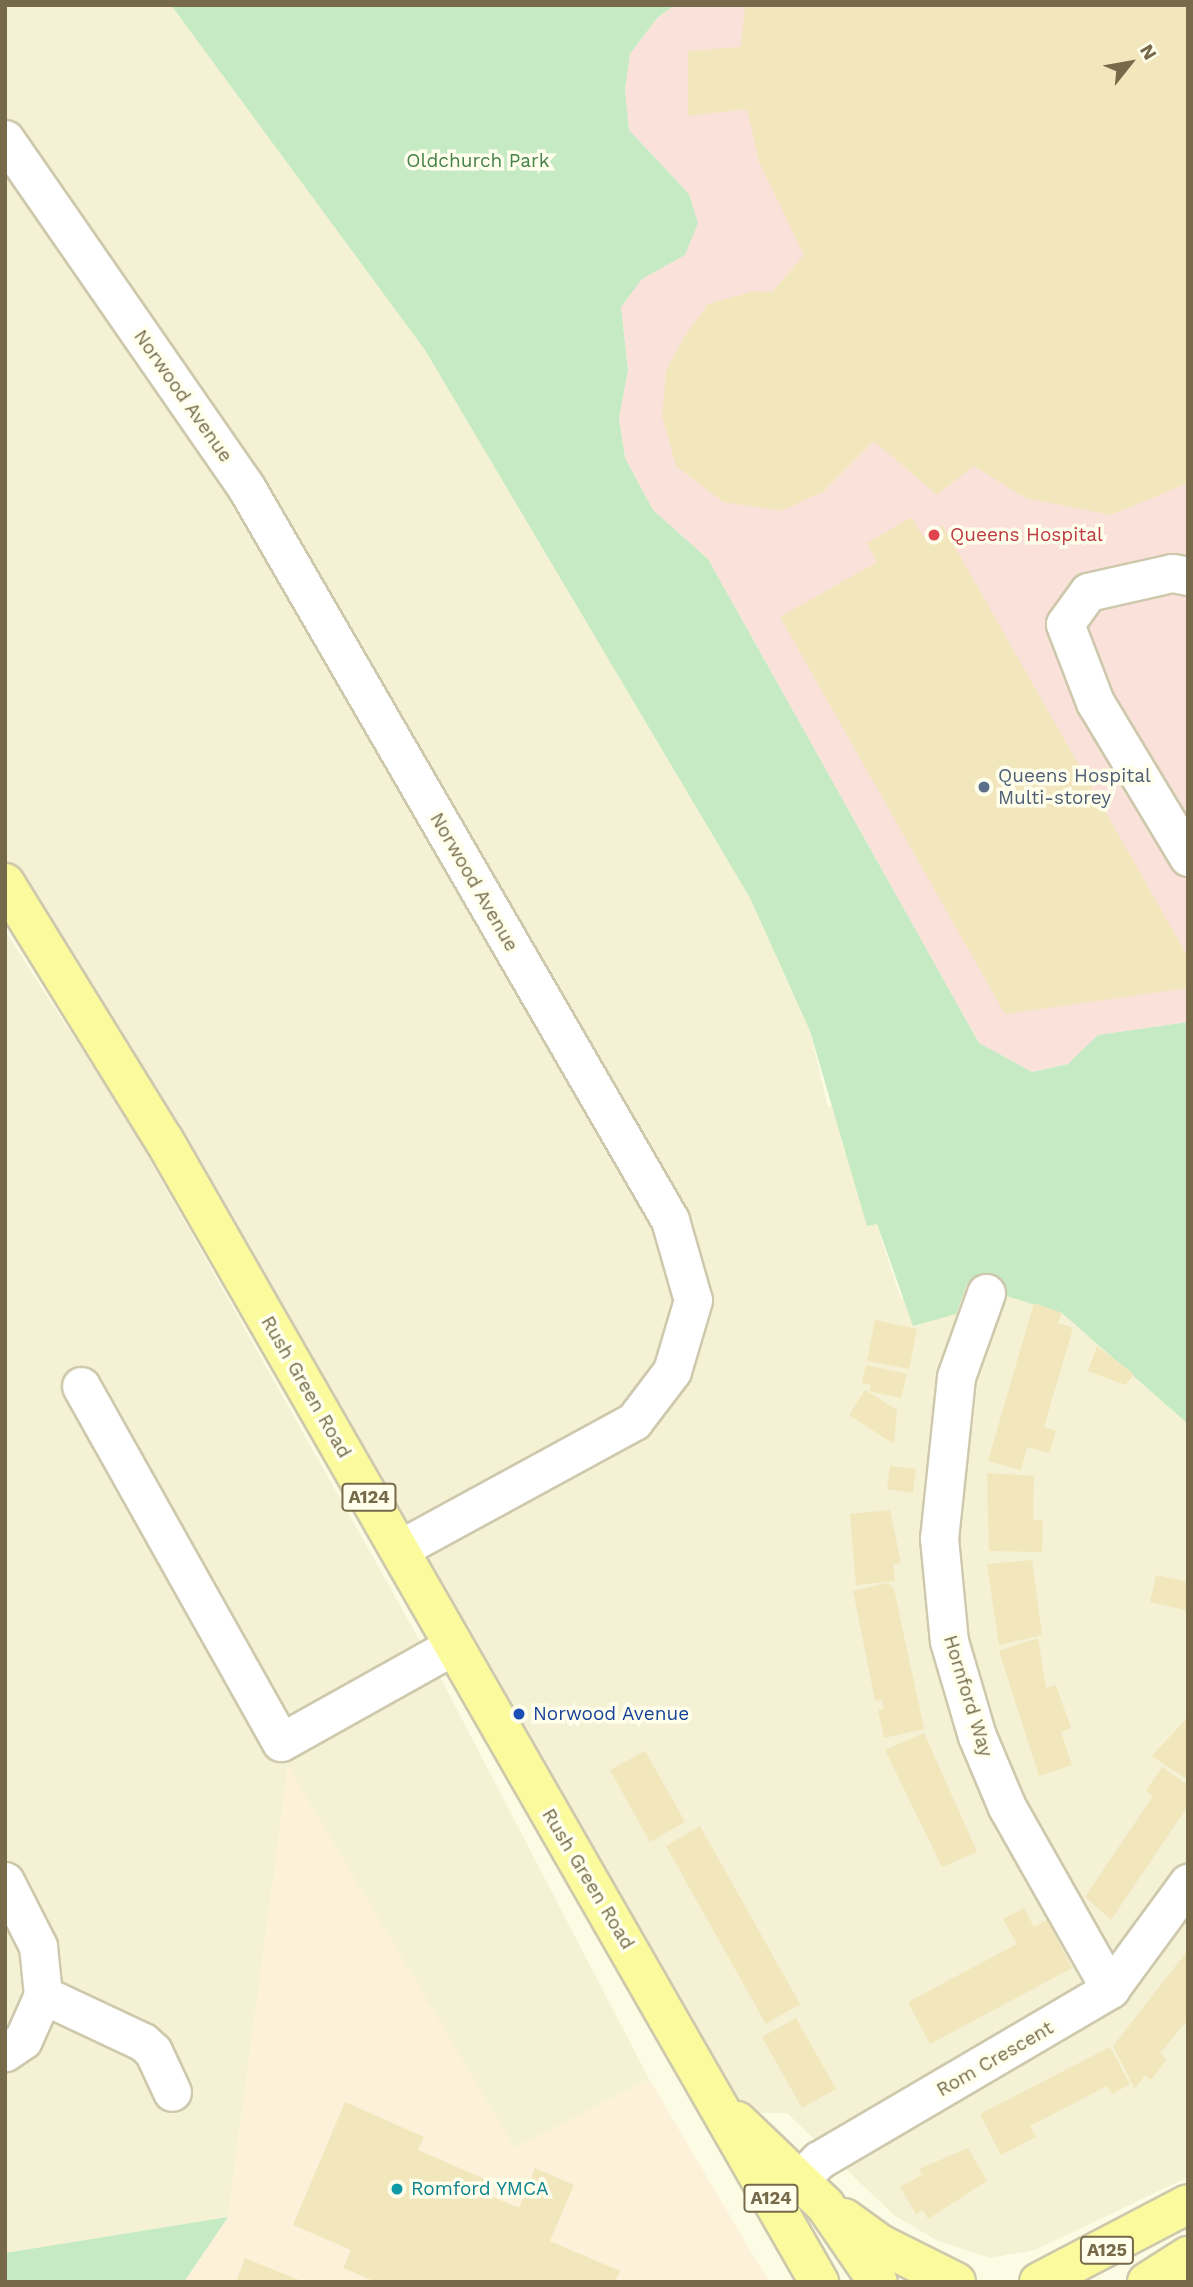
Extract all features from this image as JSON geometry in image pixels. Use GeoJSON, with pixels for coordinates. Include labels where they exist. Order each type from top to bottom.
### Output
{"type":"FeatureCollection","features":[{"type":"Feature","properties":{"kind":"main road","name":"Rush Green Road"},"geometry":{"type":"LineString","coordinates":[[5,883],[164,1140],[398,1549],[451,1647],[727,2113],[878,2282]]}},
{"type":"Feature","properties":{"kind":"main road","name":"Rush Green Road"},"geometry":{"type":"LineString","coordinates":[[799,2196],[819,2282]]}},
{"type":"Feature","properties":{"kind":"main road","name":"Rush Green Road"},"geometry":{"type":"LineString","coordinates":[[799,2196],[880,2244],[956,2282]]}},
{"type":"Feature","properties":{"kind":"main road","name":"A125"},"geometry":{"type":"LineString","coordinates":[[1039,2282],[1183,2210]]}},
{"type":"Feature","properties":{"kind":"main road","name":"A125"},"geometry":{"type":"LineString","coordinates":[[1147,2282],[1188,2256]]}},
{"type":"Feature","properties":{"kind":"street","name":"Norwood Avenue"},"geometry":{"type":"LineString","coordinates":[[5,139],[246,487],[670,1220],[693,1300],[672,1371],[634,1421],[398,1549]]}},
{"type":"Feature","properties":{"kind":"street"},"geometry":{"type":"LineString","coordinates":[[1188,576],[1172,573],[1088,592],[1065,624],[1095,702],[1188,857]]}},
{"type":"Feature","properties":{"kind":"street","name":"Hornford Way"},"geometry":{"type":"LineString","coordinates":[[986,1293],[957,1377],[939,1538],[949,1641],[977,1736],[1007,1808],[1111,1989]]}},
{"type":"Feature","properties":{"kind":"street"},"geometry":{"type":"LineString","coordinates":[[82,1385],[281,1742],[451,1647]]}},
{"type":"Feature","properties":{"kind":"street"},"geometry":{"type":"LineString","coordinates":[[5,1881],[38,1946],[43,1995],[23,2040],[5,2052]]}},
{"type":"Feature","properties":{"kind":"street","name":"Rom Crescent"},"geometry":{"type":"LineString","coordinates":[[799,2196],[818,2160],[1111,1989],[1188,1883]]}},
{"type":"Feature","properties":{"kind":"street"},"geometry":{"type":"LineString","coordinates":[[43,1995],[143,2042],[153,2051],[172,2092]]}},
{"type":"Feature","properties":{"kind":"shaded area"},"geometry":{"type":"Polygon","coordinates":[[[5,5],[171,5],[425,350],[750,898],[810,1031],[828,1107],[833,1106],[868,1226],[876,1223],[901,1299],[967,1284],[1062,1313],[1188,1424],[1188,2177],[1035,2250],[990,2258],[936,2240],[894,2215],[787,2113],[727,2113],[5,883],[5,5]]]}},
{"type":"Feature","properties":{"kind":"shaded area","name":"Queens Hospital"},"geometry":{"type":"Polygon","coordinates":[[[675,5],[1188,5],[1188,1022],[1099,1035],[1068,1064],[1032,1072],[979,1043],[708,559],[653,510],[625,458],[619,418],[628,370],[621,307],[642,279],[685,255],[689,194],[629,130],[625,90],[630,54],[657,18],[675,5]]]}},
{"type":"Feature","properties":{"kind":"shaded area"},"geometry":{"type":"Polygon","coordinates":[[[5,931],[128,1121],[437,1671],[649,2079],[515,2148],[288,1767],[228,2217],[5,2253],[5,931]]]}},
{"type":"Feature","properties":{"kind":"shaded area"},"geometry":{"type":"Polygon","coordinates":[[[288,1766],[515,2148],[649,2079],[769,2282],[184,2282],[228,2216],[288,1766]]]}},
{"type":"Feature","properties":{"kind":"green space","name":"Oldchurch Park"},"geometry":{"type":"Polygon","coordinates":[[[171,5],[675,5],[657,18],[630,54],[625,90],[629,130],[689,194],[698,223],[685,255],[642,279],[621,307],[628,370],[619,418],[625,458],[653,510],[708,559],[979,1043],[1032,1072],[1068,1064],[1098,1035],[1188,1022],[1188,1424],[1062,1313],[967,1284],[956,1314],[913,1326],[877,1224],[867,1226],[810,1031],[750,898],[425,350],[171,5]]]}},
{"type":"Feature","properties":{"kind":"green space"},"geometry":{"type":"Polygon","coordinates":[[[228,2217],[184,2282],[5,2282],[5,2253],[228,2217]]]}},
{"type":"Feature","properties":{"kind":"building"},"geometry":{"type":"Polygon","coordinates":[[[745,5],[1188,5],[1188,483],[1111,515],[1025,498],[974,466],[937,495],[874,441],[823,492],[781,511],[723,502],[676,466],[662,416],[666,371],[684,337],[708,304],[754,291],[772,292],[804,255],[759,162],[747,109],[688,116],[688,51],[741,47],[745,5]]]}},
{"type":"Feature","properties":{"kind":"building","name":"Queens Hospital Multi-storey"},"geometry":{"type":"Polygon","coordinates":[[[912,517],[923,537],[943,526],[1188,957],[1188,988],[1005,1014],[780,617],[877,562],[867,543],[912,517]]]}},
{"type":"Feature","properties":{"kind":"building"},"geometry":{"type":"Polygon","coordinates":[[[1034,1303],[1062,1313],[1058,1323],[1073,1328],[1044,1427],[1056,1431],[1049,1453],[1027,1447],[1021,1470],[988,1461],[1034,1303]]]}},
{"type":"Feature","properties":{"kind":"building"},"geometry":{"type":"Polygon","coordinates":[[[875,1320],[917,1329],[909,1369],[867,1361],[875,1320]]]}},
{"type":"Feature","properties":{"kind":"building"},"geometry":{"type":"Polygon","coordinates":[[[1097,1346],[1134,1374],[1125,1385],[1088,1371],[1097,1346]]]}},
{"type":"Feature","properties":{"kind":"building"},"geometry":{"type":"Polygon","coordinates":[[[866,1365],[907,1374],[901,1398],[869,1391],[871,1385],[862,1383],[866,1365]]]}},
{"type":"Feature","properties":{"kind":"building"},"geometry":{"type":"Polygon","coordinates":[[[865,1390],[897,1410],[894,1444],[849,1415],[865,1390]]]}},
{"type":"Feature","properties":{"kind":"building"},"geometry":{"type":"Polygon","coordinates":[[[890,1466],[916,1469],[913,1493],[887,1489],[890,1466]]]}},
{"type":"Feature","properties":{"kind":"building"},"geometry":{"type":"Polygon","coordinates":[[[987,1473],[1034,1476],[1033,1520],[1043,1520],[1042,1552],[989,1551],[987,1473]]]}},
{"type":"Feature","properties":{"kind":"building"},"geometry":{"type":"Polygon","coordinates":[[[890,1510],[901,1563],[893,1564],[895,1581],[856,1585],[850,1514],[890,1510]]]}},
{"type":"Feature","properties":{"kind":"building"},"geometry":{"type":"Polygon","coordinates":[[[1032,1560],[1042,1635],[999,1645],[987,1564],[1032,1560]]]}},
{"type":"Feature","properties":{"kind":"building"},"geometry":{"type":"Polygon","coordinates":[[[1156,1575],[1188,1582],[1188,1619],[1185,1610],[1150,1602],[1156,1575]]]}},
{"type":"Feature","properties":{"kind":"building"},"geometry":{"type":"Polygon","coordinates":[[[888,1583],[894,1589],[924,1729],[884,1738],[878,1710],[884,1709],[882,1700],[875,1701],[853,1591],[888,1583]]]}},
{"type":"Feature","properties":{"kind":"building"},"geometry":{"type":"Polygon","coordinates":[[[1038,1638],[1046,1688],[1056,1685],[1071,1728],[1061,1732],[1072,1765],[1039,1776],[999,1651],[1038,1638]]]}},
{"type":"Feature","properties":{"kind":"building"},"geometry":{"type":"Polygon","coordinates":[[[1188,1717],[1188,1780],[1152,1756],[1188,1717]]]}},
{"type":"Feature","properties":{"kind":"building"},"geometry":{"type":"Polygon","coordinates":[[[924,1733],[977,1852],[942,1867],[885,1750],[924,1733]]]}},
{"type":"Feature","properties":{"kind":"building"},"geometry":{"type":"Polygon","coordinates":[[[645,1751],[685,1822],[650,1842],[610,1770],[645,1751]]]}},
{"type":"Feature","properties":{"kind":"building"},"geometry":{"type":"Polygon","coordinates":[[[1162,1767],[1188,1785],[1188,1806],[1111,1920],[1085,1897],[1153,1796],[1146,1791],[1162,1767]]]}},
{"type":"Feature","properties":{"kind":"building"},"geometry":{"type":"Polygon","coordinates":[[[700,1826],[800,2004],[766,2024],[666,1846],[700,1826]]]}},
{"type":"Feature","properties":{"kind":"building"},"geometry":{"type":"Polygon","coordinates":[[[1024,1908],[1034,1927],[1047,1920],[1072,1968],[930,2044],[908,2002],[1017,1944],[1003,1919],[1024,1908]]]}},
{"type":"Feature","properties":{"kind":"building"},"geometry":{"type":"Polygon","coordinates":[[[1188,1950],[1188,2020],[1160,2053],[1167,2059],[1151,2080],[1145,2075],[1135,2089],[1113,2046],[1188,1950]]]}},
{"type":"Feature","properties":{"kind":"building"},"geometry":{"type":"Polygon","coordinates":[[[796,2018],[836,2089],[802,2108],[762,2037],[796,2018]]]}},
{"type":"Feature","properties":{"kind":"building"},"geometry":{"type":"Polygon","coordinates":[[[1110,2047],[1130,2084],[1112,2094],[1107,2086],[1030,2126],[1036,2137],[1001,2155],[980,2114],[1110,2047]]]}},
{"type":"Feature","properties":{"kind":"building","name":"Romford YMCA"},"geometry":{"type":"Polygon","coordinates":[[[345,2102],[424,2137],[418,2150],[489,2181],[484,2193],[519,2208],[535,2168],[574,2185],[550,2241],[620,2271],[615,2282],[376,2282],[343,2268],[351,2250],[293,2225],[345,2102]]]}},
{"type":"Feature","properties":{"kind":"building"},"geometry":{"type":"Polygon","coordinates":[[[968,2148],[987,2181],[928,2219],[923,2210],[916,2214],[900,2187],[922,2175],[919,2169],[968,2148]]]}},
{"type":"Feature","properties":{"kind":"building"},"geometry":{"type":"Polygon","coordinates":[[[245,2258],[304,2282],[236,2282],[245,2258]]]}},
{"type":"Feature","properties":{"kind":"place","name":"Queens Hospital"},"geometry":{"type":"Point","coordinates":[934,535]}},
{"type":"Feature","properties":{"kind":"place","name":"Queens Hospital Multi-storey"},"geometry":{"type":"Point","coordinates":[984,787]}},
{"type":"Feature","properties":{"kind":"place","name":"Norwood Avenue"},"geometry":{"type":"Point","coordinates":[519,1714]}},
{"type":"Feature","properties":{"kind":"place","name":"Romford YMCA"},"geometry":{"type":"Point","coordinates":[397,2189]}}]}
